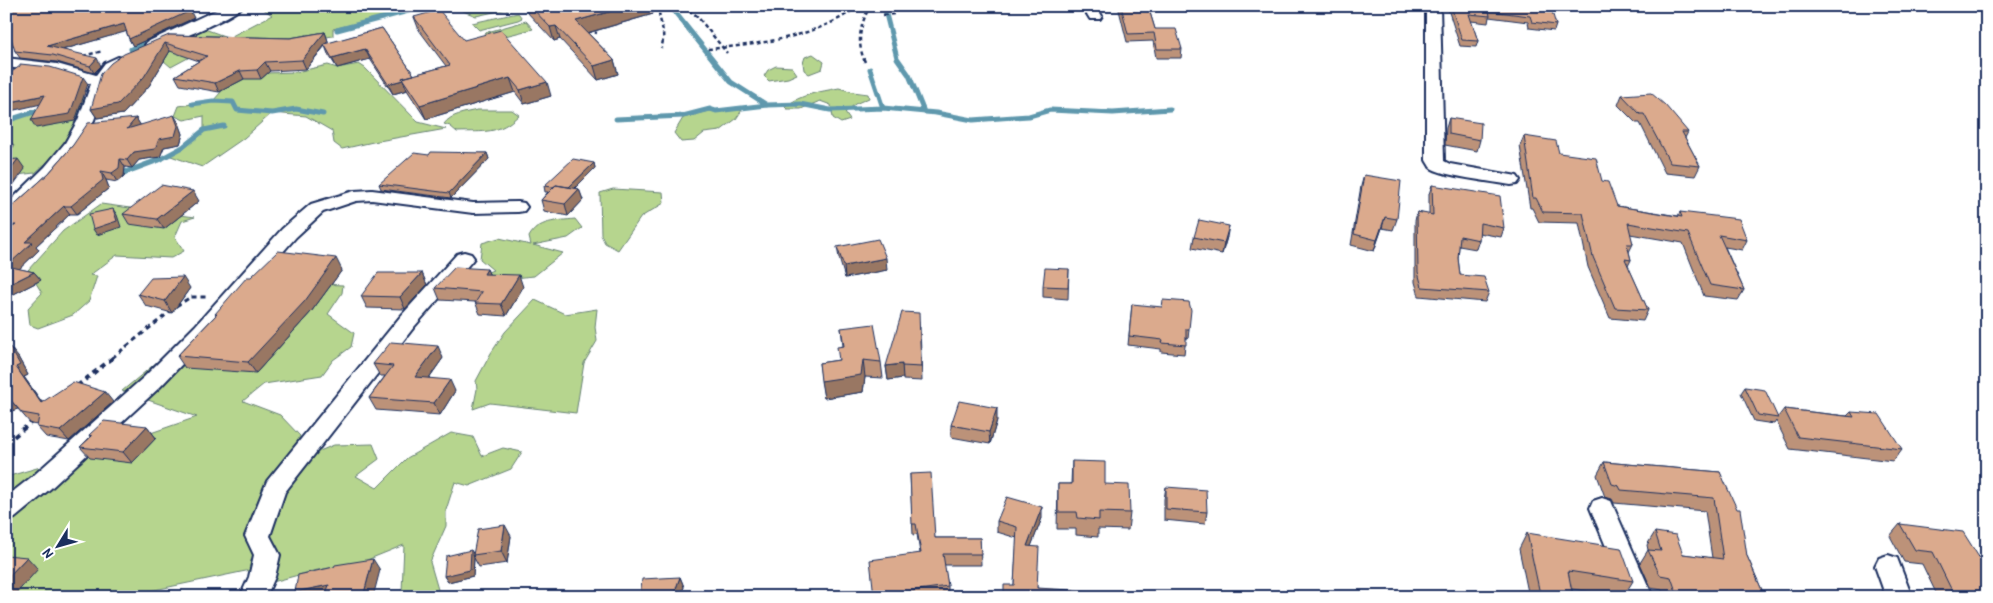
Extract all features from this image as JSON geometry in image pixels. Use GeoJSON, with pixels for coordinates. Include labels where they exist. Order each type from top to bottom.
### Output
{"type":"FeatureCollection","features":[{"type":"Feature","properties":{"kind":"street"},"geometry":{"type":"LineString","coordinates":[[6,215],[71,148],[86,120],[98,81],[110,67],[129,55],[207,21],[236,6]]}},
{"type":"Feature","properties":{"kind":"street"},"geometry":{"type":"LineString","coordinates":[[1433,6],[1435,160],[1437,164],[1445,168],[1511,180]]}},
{"type":"Feature","properties":{"kind":"street"},"geometry":{"type":"LineString","coordinates":[[6,62],[45,67],[98,81]]}},
{"type":"Feature","properties":{"kind":"street"},"geometry":{"type":"LineString","coordinates":[[6,511],[42,482],[152,382],[290,233],[317,208],[336,200],[372,195],[473,208],[518,207]]}},
{"type":"Feature","properties":{"kind":"street"},"geometry":{"type":"LineString","coordinates":[[253,597],[262,577],[267,555],[257,536],[275,488],[407,322],[464,258]]}},
{"type":"Feature","properties":{"kind":"street"},"geometry":{"type":"LineString","coordinates":[[1602,508],[1640,597]]}},
{"type":"Feature","properties":{"kind":"street"},"geometry":{"type":"LineString","coordinates":[[1888,566],[1899,597]]}},
{"type":"Feature","properties":{"kind":"path"},"geometry":{"type":"LineString","coordinates":[[660,6],[658,12],[662,21],[665,40],[661,48]]}},
{"type":"Feature","properties":{"kind":"path"},"geometry":{"type":"LineString","coordinates":[[683,6],[699,18],[727,54]]}},
{"type":"Feature","properties":{"kind":"path"},"geometry":{"type":"LineString","coordinates":[[708,49],[802,32],[833,23],[854,12],[858,6]]}},
{"type":"Feature","properties":{"kind":"path"},"geometry":{"type":"LineString","coordinates":[[865,62],[860,52],[859,38],[870,6]]}},
{"type":"Feature","properties":{"kind":"path"},"geometry":{"type":"LineString","coordinates":[[883,15],[895,14]]}},
{"type":"Feature","properties":{"kind":"path"},"geometry":{"type":"LineString","coordinates":[[586,31],[597,33]]}},
{"type":"Feature","properties":{"kind":"path"},"geometry":{"type":"LineString","coordinates":[[45,67],[106,51],[129,55]]}},
{"type":"Feature","properties":{"kind":"path"},"geometry":{"type":"LineString","coordinates":[[75,388],[182,302],[191,297],[212,297],[225,305]]}},
{"type":"Feature","properties":{"kind":"path"},"geometry":{"type":"LineString","coordinates":[[6,443],[37,418]]}},
{"type":"Feature","properties":{"kind":"green space"},"geometry":{"type":"Polygon","coordinates":[[[259,6],[416,6],[407,11],[333,29],[333,36],[292,42],[230,37],[272,15],[259,6]]]}},
{"type":"Feature","properties":{"kind":"green space"},"geometry":{"type":"Polygon","coordinates":[[[460,6],[521,6],[476,16],[458,9],[460,6]]]}},
{"type":"Feature","properties":{"kind":"green space"},"geometry":{"type":"Polygon","coordinates":[[[518,13],[522,18],[518,20],[479,30],[472,23],[518,13]]]}},
{"type":"Feature","properties":{"kind":"green space"},"geometry":{"type":"Polygon","coordinates":[[[526,21],[533,29],[489,40],[484,33],[526,21]]]}},
{"type":"Feature","properties":{"kind":"green space"},"geometry":{"type":"Polygon","coordinates":[[[199,27],[227,37],[171,67],[150,49],[199,27]]]}},
{"type":"Feature","properties":{"kind":"green space"},"geometry":{"type":"Polygon","coordinates":[[[813,54],[824,62],[822,69],[809,74],[804,70],[803,63],[805,57],[813,54]]]}},
{"type":"Feature","properties":{"kind":"green space"},"geometry":{"type":"Polygon","coordinates":[[[359,64],[418,122],[446,129],[342,149],[334,143],[332,131],[306,116],[272,113],[244,138],[202,167],[168,155],[183,147],[204,130],[204,116],[184,120],[175,116],[179,106],[213,101],[237,74],[296,72],[328,65],[337,68],[359,64]]]}},
{"type":"Feature","properties":{"kind":"green space"},"geometry":{"type":"Polygon","coordinates":[[[776,66],[792,67],[797,74],[788,78],[769,81],[764,76],[768,70],[776,66]]]}},
{"type":"Feature","properties":{"kind":"green space"},"geometry":{"type":"Polygon","coordinates":[[[839,88],[868,94],[869,98],[855,104],[845,113],[850,120],[841,123],[833,118],[831,105],[820,101],[801,109],[787,109],[785,107],[804,96],[839,88]]]}},
{"type":"Feature","properties":{"kind":"green space"},"geometry":{"type":"Polygon","coordinates":[[[91,96],[63,148],[35,173],[6,176],[6,121],[64,102],[91,96]]]}},
{"type":"Feature","properties":{"kind":"green space"},"geometry":{"type":"Polygon","coordinates":[[[477,110],[512,110],[519,115],[504,126],[491,131],[457,132],[444,124],[454,116],[477,110]]]}},
{"type":"Feature","properties":{"kind":"green space"},"geometry":{"type":"Polygon","coordinates":[[[742,110],[736,119],[720,131],[704,133],[694,141],[681,142],[674,133],[683,118],[709,111],[742,110]]]}},
{"type":"Feature","properties":{"kind":"green space"},"geometry":{"type":"Polygon","coordinates":[[[613,189],[663,192],[664,203],[641,217],[618,250],[605,243],[601,235],[600,193],[613,189]]]}},
{"type":"Feature","properties":{"kind":"green space"},"geometry":{"type":"Polygon","coordinates":[[[101,204],[195,217],[182,221],[175,237],[184,251],[171,258],[117,255],[90,275],[97,276],[89,301],[73,315],[38,328],[30,325],[28,308],[42,293],[28,270],[63,231],[101,204]]]}},
{"type":"Feature","properties":{"kind":"green space"},"geometry":{"type":"Polygon","coordinates":[[[575,219],[582,228],[568,238],[533,245],[563,253],[534,276],[484,281],[483,274],[493,270],[480,259],[482,243],[499,238],[531,245],[529,237],[537,227],[549,222],[575,219]]]}},
{"type":"Feature","properties":{"kind":"green space"},"geometry":{"type":"Polygon","coordinates":[[[245,281],[343,285],[342,293],[328,314],[354,333],[351,347],[333,360],[322,375],[264,384],[243,401],[280,415],[300,436],[286,465],[334,445],[373,444],[379,459],[356,476],[377,488],[407,458],[451,433],[473,437],[482,456],[503,448],[522,452],[511,469],[469,486],[455,482],[446,510],[446,526],[430,562],[439,593],[430,597],[420,598],[410,596],[402,591],[404,545],[362,562],[313,571],[258,586],[260,568],[121,597],[6,597],[6,477],[116,445],[197,417],[122,391],[163,357],[172,360],[245,281]]]}},
{"type":"Feature","properties":{"kind":"green space"},"geometry":{"type":"Polygon","coordinates":[[[535,300],[565,314],[597,309],[595,327],[597,341],[584,363],[576,413],[490,403],[473,409],[477,389],[476,381],[491,353],[505,332],[535,300]]]}},
{"type":"Feature","properties":{"kind":"building"},"geometry":{"type":"Polygon","coordinates":[[[6,6],[188,6],[190,11],[129,39],[124,24],[47,46],[97,58],[90,66],[53,55],[15,51],[11,38],[6,40],[6,6]]]}},
{"type":"Feature","properties":{"kind":"building"},"geometry":{"type":"Polygon","coordinates":[[[530,6],[630,6],[576,21],[614,60],[594,66],[556,26],[550,27],[530,6]]]}},
{"type":"Feature","properties":{"kind":"building"},"geometry":{"type":"Polygon","coordinates":[[[1121,6],[1148,6],[1155,29],[1176,29],[1182,49],[1157,49],[1154,33],[1128,34],[1121,6]]]}},
{"type":"Feature","properties":{"kind":"building"},"geometry":{"type":"Polygon","coordinates":[[[1451,6],[1546,6],[1551,8],[1556,25],[1532,22],[1530,16],[1489,11],[1490,16],[1469,14],[1478,41],[1462,40],[1451,6]]]}},
{"type":"Feature","properties":{"kind":"building"},"geometry":{"type":"Polygon","coordinates":[[[439,10],[464,40],[501,30],[547,82],[520,90],[510,78],[420,105],[402,78],[450,65],[414,17],[439,10]]]}},
{"type":"Feature","properties":{"kind":"building"},"geometry":{"type":"Polygon","coordinates":[[[382,28],[414,75],[388,84],[365,49],[332,58],[324,44],[382,28]]]}},
{"type":"Feature","properties":{"kind":"building"},"geometry":{"type":"Polygon","coordinates":[[[325,32],[302,60],[265,62],[257,70],[240,71],[215,83],[175,76],[207,56],[165,43],[144,77],[118,104],[91,109],[101,74],[111,63],[124,54],[169,35],[290,38],[325,32]]]}},
{"type":"Feature","properties":{"kind":"building"},"geometry":{"type":"Polygon","coordinates":[[[20,64],[50,67],[83,77],[70,114],[31,120],[45,95],[6,103],[6,76],[20,66],[20,64]]]}},
{"type":"Feature","properties":{"kind":"building"},"geometry":{"type":"Polygon","coordinates":[[[1651,93],[1665,105],[1688,132],[1682,132],[1700,166],[1670,163],[1644,114],[1640,114],[1622,95],[1651,93]]]}},
{"type":"Feature","properties":{"kind":"building"},"geometry":{"type":"Polygon","coordinates":[[[174,115],[178,126],[175,136],[159,139],[155,149],[134,152],[127,160],[120,159],[119,168],[112,173],[101,171],[103,180],[71,206],[64,206],[25,242],[33,242],[7,266],[34,272],[6,286],[6,231],[16,225],[6,226],[6,212],[49,173],[73,145],[88,123],[136,118],[127,129],[174,115]]]}},
{"type":"Feature","properties":{"kind":"building"},"geometry":{"type":"Polygon","coordinates":[[[1449,118],[1481,123],[1480,140],[1449,134],[1449,118]]]}},
{"type":"Feature","properties":{"kind":"building"},"geometry":{"type":"Polygon","coordinates":[[[1524,136],[1556,141],[1559,153],[1596,158],[1602,181],[1608,182],[1617,206],[1682,217],[1680,212],[1739,219],[1747,240],[1719,235],[1744,290],[1710,285],[1688,233],[1628,223],[1633,244],[1627,244],[1631,260],[1625,259],[1648,310],[1615,308],[1593,257],[1583,213],[1543,212],[1536,198],[1533,198],[1524,136]]]}},
{"type":"Feature","properties":{"kind":"building"},"geometry":{"type":"Polygon","coordinates":[[[431,152],[487,153],[449,193],[379,184],[414,153],[429,155],[431,152]]]}},
{"type":"Feature","properties":{"kind":"building"},"geometry":{"type":"Polygon","coordinates":[[[18,159],[6,175],[6,160],[18,159]]]}},
{"type":"Feature","properties":{"kind":"building"},"geometry":{"type":"Polygon","coordinates":[[[573,159],[594,163],[569,187],[544,186],[573,159]]]}},
{"type":"Feature","properties":{"kind":"building"},"geometry":{"type":"Polygon","coordinates":[[[1364,175],[1401,181],[1397,219],[1385,217],[1377,240],[1354,234],[1364,175]]]}},
{"type":"Feature","properties":{"kind":"building"},"geometry":{"type":"Polygon","coordinates":[[[161,185],[193,191],[157,219],[123,214],[161,185]]]}},
{"type":"Feature","properties":{"kind":"building"},"geometry":{"type":"Polygon","coordinates":[[[556,185],[579,189],[565,204],[541,200],[556,185]]]}},
{"type":"Feature","properties":{"kind":"building"},"geometry":{"type":"Polygon","coordinates":[[[1432,185],[1500,196],[1504,228],[1480,223],[1479,240],[1460,236],[1458,258],[1460,275],[1484,277],[1489,292],[1422,287],[1418,272],[1417,212],[1433,215],[1432,185]]]}},
{"type":"Feature","properties":{"kind":"building"},"geometry":{"type":"Polygon","coordinates":[[[113,209],[117,221],[93,229],[89,214],[113,209]]]}},
{"type":"Feature","properties":{"kind":"building"},"geometry":{"type":"Polygon","coordinates":[[[1199,220],[1229,226],[1224,243],[1194,237],[1199,220]]]}},
{"type":"Feature","properties":{"kind":"building"},"geometry":{"type":"Polygon","coordinates":[[[878,239],[886,258],[844,266],[837,247],[878,239]]]}},
{"type":"Feature","properties":{"kind":"building"},"geometry":{"type":"Polygon","coordinates":[[[278,251],[336,258],[305,301],[248,362],[177,356],[217,314],[215,314],[247,277],[251,277],[278,251]]]}},
{"type":"Feature","properties":{"kind":"building"},"geometry":{"type":"Polygon","coordinates":[[[455,267],[487,269],[484,274],[519,275],[501,304],[475,303],[482,292],[435,288],[455,267]]]}},
{"type":"Feature","properties":{"kind":"building"},"geometry":{"type":"Polygon","coordinates":[[[1045,268],[1069,269],[1068,287],[1043,286],[1045,268]]]}},
{"type":"Feature","properties":{"kind":"building"},"geometry":{"type":"Polygon","coordinates":[[[378,273],[422,273],[400,297],[361,296],[378,273]]]}},
{"type":"Feature","properties":{"kind":"building"},"geometry":{"type":"Polygon","coordinates":[[[183,277],[165,301],[138,294],[151,278],[183,277]]]}},
{"type":"Feature","properties":{"kind":"building"},"geometry":{"type":"Polygon","coordinates":[[[1163,300],[1189,302],[1191,310],[1189,329],[1186,329],[1186,345],[1162,343],[1163,340],[1129,336],[1132,304],[1162,307],[1163,300]]]}},
{"type":"Feature","properties":{"kind":"building"},"geometry":{"type":"Polygon","coordinates":[[[902,312],[919,313],[921,367],[902,366],[902,364],[886,366],[902,312]]]}},
{"type":"Feature","properties":{"kind":"building"},"geometry":{"type":"Polygon","coordinates":[[[874,324],[881,362],[863,360],[861,375],[821,381],[819,363],[839,360],[837,347],[844,346],[841,328],[874,324]]]}},
{"type":"Feature","properties":{"kind":"building"},"geometry":{"type":"Polygon","coordinates":[[[391,342],[438,346],[415,377],[450,380],[434,403],[369,398],[393,366],[373,364],[391,342]]]}},
{"type":"Feature","properties":{"kind":"building"},"geometry":{"type":"Polygon","coordinates":[[[10,347],[20,365],[16,367],[41,403],[73,382],[105,392],[60,431],[37,427],[39,416],[22,413],[9,398],[6,400],[6,348],[10,347]]]}},
{"type":"Feature","properties":{"kind":"building"},"geometry":{"type":"Polygon","coordinates":[[[1745,387],[1765,390],[1778,418],[1758,415],[1745,387]]]}},
{"type":"Feature","properties":{"kind":"building"},"geometry":{"type":"Polygon","coordinates":[[[959,401],[997,408],[989,432],[951,425],[959,401]]]}},
{"type":"Feature","properties":{"kind":"building"},"geometry":{"type":"Polygon","coordinates":[[[1784,409],[1854,417],[1851,412],[1879,414],[1902,449],[1798,437],[1784,409]]]}},
{"type":"Feature","properties":{"kind":"building"},"geometry":{"type":"Polygon","coordinates":[[[104,421],[147,426],[123,452],[80,447],[92,436],[89,435],[104,421]]]}},
{"type":"Feature","properties":{"kind":"building"},"geometry":{"type":"Polygon","coordinates":[[[1072,461],[1105,462],[1105,484],[1129,485],[1130,513],[1099,512],[1099,520],[1078,518],[1077,512],[1058,512],[1058,484],[1072,484],[1072,461]]]}},
{"type":"Feature","properties":{"kind":"building"},"geometry":{"type":"Polygon","coordinates":[[[1604,462],[1720,472],[1737,509],[1740,509],[1747,556],[1765,597],[1678,597],[1671,577],[1660,575],[1648,550],[1661,551],[1655,532],[1676,535],[1683,554],[1723,559],[1714,498],[1621,490],[1619,486],[1612,484],[1604,462]]]}},
{"type":"Feature","properties":{"kind":"building"},"geometry":{"type":"Polygon","coordinates":[[[931,473],[935,538],[980,538],[981,554],[943,554],[948,586],[874,596],[870,560],[921,553],[916,524],[912,524],[910,474],[931,473]]]}},
{"type":"Feature","properties":{"kind":"building"},"geometry":{"type":"Polygon","coordinates":[[[1166,487],[1206,490],[1207,512],[1166,509],[1166,487]]]}},
{"type":"Feature","properties":{"kind":"building"},"geometry":{"type":"Polygon","coordinates":[[[1007,497],[1042,507],[1027,546],[1039,547],[1037,588],[1103,592],[1103,597],[1004,597],[1004,585],[1014,585],[1017,527],[997,521],[1007,497]]]}},
{"type":"Feature","properties":{"kind":"building"},"geometry":{"type":"Polygon","coordinates":[[[1900,524],[1963,532],[1982,562],[1985,562],[1987,565],[1987,597],[1955,597],[1933,552],[1915,550],[1900,524]]]}},
{"type":"Feature","properties":{"kind":"building"},"geometry":{"type":"Polygon","coordinates":[[[505,525],[501,551],[473,555],[478,529],[505,525]]]}},
{"type":"Feature","properties":{"kind":"building"},"geometry":{"type":"Polygon","coordinates":[[[1527,533],[1621,548],[1633,581],[1568,571],[1573,597],[1540,594],[1527,533]]]}},
{"type":"Feature","properties":{"kind":"building"},"geometry":{"type":"Polygon","coordinates":[[[471,550],[470,570],[444,576],[446,556],[471,550]]]}},
{"type":"Feature","properties":{"kind":"building"},"geometry":{"type":"Polygon","coordinates":[[[6,555],[27,557],[6,579],[6,555]]]}},
{"type":"Feature","properties":{"kind":"building"},"geometry":{"type":"Polygon","coordinates":[[[373,559],[363,597],[325,597],[329,585],[295,592],[298,575],[334,567],[335,565],[373,559]]]}},
{"type":"Feature","properties":{"kind":"building"},"geometry":{"type":"Polygon","coordinates":[[[680,577],[674,594],[640,597],[642,579],[680,577]]]}},
{"type":"Feature","properties":{"kind":"waterway"},"geometry":{"type":"LineString","coordinates":[[670,6],[731,82],[767,105]]}},
{"type":"Feature","properties":{"kind":"waterway"},"geometry":{"type":"LineString","coordinates":[[884,6],[897,58],[909,75],[924,112]]}},
{"type":"Feature","properties":{"kind":"waterway"},"geometry":{"type":"LineString","coordinates":[[337,30],[412,10],[437,10],[439,8]]}},
{"type":"Feature","properties":{"kind":"waterway"},"geometry":{"type":"LineString","coordinates":[[131,49],[159,37]]}},
{"type":"Feature","properties":{"kind":"waterway"},"geometry":{"type":"LineString","coordinates":[[870,69],[883,108]]}},
{"type":"Feature","properties":{"kind":"waterway"},"geometry":{"type":"LineString","coordinates":[[192,104],[213,101],[233,102],[237,110],[272,113],[296,109],[323,114]]}},
{"type":"Feature","properties":{"kind":"waterway"},"geometry":{"type":"LineString","coordinates":[[767,105],[800,104],[830,110],[883,108]]}},
{"type":"Feature","properties":{"kind":"waterway"},"geometry":{"type":"LineString","coordinates":[[616,119],[683,116],[710,109],[716,111],[767,105]]}},
{"type":"Feature","properties":{"kind":"waterway"},"geometry":{"type":"LineString","coordinates":[[883,108],[924,112]]}},
{"type":"Feature","properties":{"kind":"waterway"},"geometry":{"type":"LineString","coordinates":[[6,121],[43,109]]}},
{"type":"Feature","properties":{"kind":"waterway"},"geometry":{"type":"LineString","coordinates":[[924,112],[973,120],[1029,116],[1050,110],[1113,113],[1170,109]]}},
{"type":"Feature","properties":{"kind":"waterway"},"geometry":{"type":"LineString","coordinates":[[161,159],[183,147],[204,130],[224,126]]}},
{"type":"Feature","properties":{"kind":"waterway"},"geometry":{"type":"LineString","coordinates":[[118,175],[161,159]]}}]}
